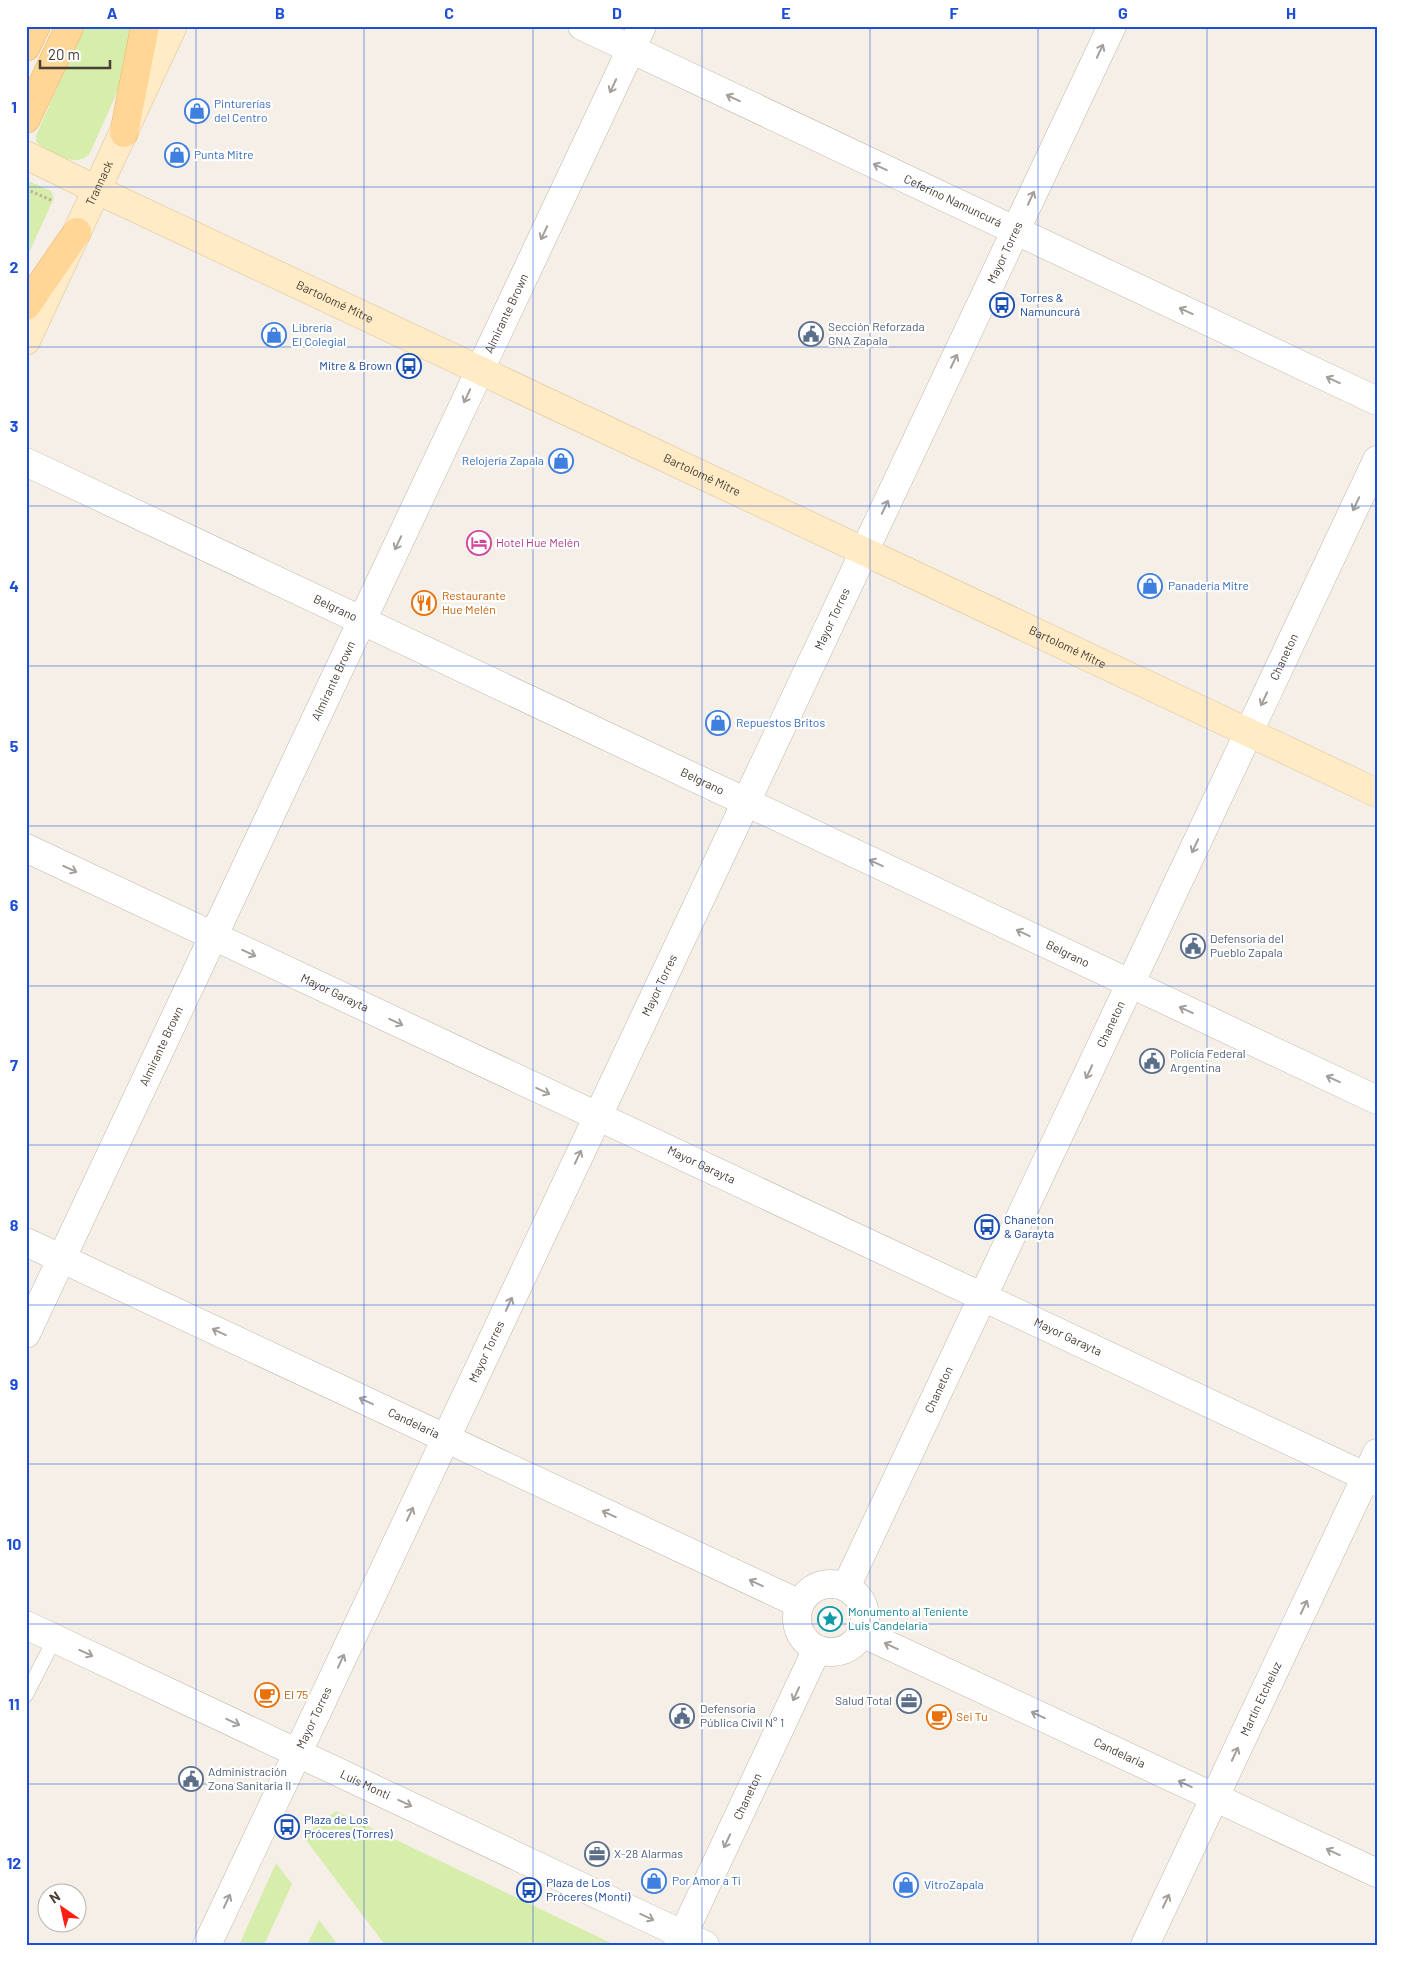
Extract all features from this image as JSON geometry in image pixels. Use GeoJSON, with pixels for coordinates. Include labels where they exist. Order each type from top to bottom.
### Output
{"type":"FeatureCollection","features":[{"type":"Feature","properties":{"kind":"main road"},"geometry":{"type":"LineString","coordinates":[[26,47],[36,26]]}},
{"type":"Feature","properties":{"kind":"main road"},"geometry":{"type":"LineString","coordinates":[[26,119],[70,26]]}},
{"type":"Feature","properties":{"kind":"main road"},"geometry":{"type":"LineString","coordinates":[[124,133],[146,26]]}},
{"type":"Feature","properties":{"kind":"main road","name":"Trannack"},"geometry":{"type":"LineString","coordinates":[[26,342],[173,26]]}},
{"type":"Feature","properties":{"kind":"main road","name":"Bartolomé Mitre"},"geometry":{"type":"LineString","coordinates":[[26,155],[1377,793]]}},
{"type":"Feature","properties":{"kind":"main road"},"geometry":{"type":"LineString","coordinates":[[26,306],[78,232]]}},
{"type":"Feature","properties":{"kind":"street","name":"Ceferino Namuncurá"},"geometry":{"type":"LineString","coordinates":[[582,26],[636,38],[1016,230],[1377,401]]}},
{"type":"Feature","properties":{"kind":"street","name":"Mayor Torres"},"geometry":{"type":"LineString","coordinates":[[207,1945],[1112,26]]}},
{"type":"Feature","properties":{"kind":"street","name":"Almirante Brown"},"geometry":{"type":"LineString","coordinates":[[26,1334],[636,38]]}},
{"type":"Feature","properties":{"kind":"street","name":"Chaneton"},"geometry":{"type":"LineString","coordinates":[[846,1587],[1377,460]]}},
{"type":"Feature","properties":{"kind":"street","name":"Belgrano"},"geometry":{"type":"LineString","coordinates":[[26,462],[1377,1100]]}},
{"type":"Feature","properties":{"kind":"street","name":"Mayor Garayta"},"geometry":{"type":"LineString","coordinates":[[26,848],[1371,1480]]}},
{"type":"Feature","properties":{"kind":"street","name":"Candelaria"},"geometry":{"type":"LineString","coordinates":[[26,1242],[800,1604]]}},
{"type":"Feature","properties":{"kind":"street","name":"Martín Etcheluz"},"geometry":{"type":"LineString","coordinates":[[1145,1945],[1214,1797],[1371,1480],[1377,1452]]}},
{"type":"Feature","properties":{"kind":"street"},"geometry":{"type":"LineString","coordinates":[[830,1585],[846,1587],[861,1602],[865,1612],[862,1633],[856,1642],[838,1652],[827,1652],[817,1649],[801,1635],[798,1625],[800,1604],[806,1595],[815,1588],[830,1585]]}},
{"type":"Feature","properties":{"kind":"street","name":"Luis Monti"},"geometry":{"type":"LineString","coordinates":[[26,1625],[688,1941]]}},
{"type":"Feature","properties":{"kind":"street","name":"Candelaria"},"geometry":{"type":"LineString","coordinates":[[862,1633],[1377,1873]]}},
{"type":"Feature","properties":{"kind":"street","name":"Chaneton"},"geometry":{"type":"LineString","coordinates":[[688,1941],[817,1649]]}},
{"type":"Feature","properties":{"kind":"lane"},"geometry":{"type":"LineString","coordinates":[[26,1696],[55,1638]]}},
{"type":"Feature","properties":{"kind":"path"},"geometry":{"type":"LineString","coordinates":[[26,189],[53,201]]}},
{"type":"Feature","properties":{"kind":"green space"},"geometry":{"type":"Polygon","coordinates":[[[84,26],[136,26],[123,79],[90,153],[85,158],[72,160],[58,156],[45,149],[36,141],[36,136],[84,26]]]}},
{"type":"Feature","properties":{"kind":"green space"},"geometry":{"type":"Polygon","coordinates":[[[26,180],[51,191],[54,198],[26,259],[26,180]]]}},
{"type":"Feature","properties":{"kind":"green space"},"geometry":{"type":"Polygon","coordinates":[[[336,1811],[615,1945],[385,1945],[303,1836],[336,1811]]]}},
{"type":"Feature","properties":{"kind":"green space"},"geometry":{"type":"Polygon","coordinates":[[[276,1863],[292,1884],[264,1945],[239,1945],[276,1863]]]}},
{"type":"Feature","properties":{"kind":"green space"},"geometry":{"type":"Polygon","coordinates":[[[319,1920],[338,1945],[307,1945],[319,1920]]]}},
{"type":"Feature","properties":{"kind":"place","name":"Pinturerías del Centro"},"geometry":{"type":"Point","coordinates":[197,111]}},
{"type":"Feature","properties":{"kind":"place","name":"Punta Mitre"},"geometry":{"type":"Point","coordinates":[177,155]}},
{"type":"Feature","properties":{"kind":"place","name":"Torres & Namuncurá"},"geometry":{"type":"Point","coordinates":[1002,305]}},
{"type":"Feature","properties":{"kind":"place","name":"Sección Reforzada GNA Zapala"},"geometry":{"type":"Point","coordinates":[811,334]}},
{"type":"Feature","properties":{"kind":"place","name":"Librería El Colegial"},"geometry":{"type":"Point","coordinates":[274,335]}},
{"type":"Feature","properties":{"kind":"place","name":"Mitre & Brown"},"geometry":{"type":"Point","coordinates":[409,366]}},
{"type":"Feature","properties":{"kind":"place","name":"Relojería Zapala"},"geometry":{"type":"Point","coordinates":[561,461]}},
{"type":"Feature","properties":{"kind":"place","name":"Hotel Hue Melén"},"geometry":{"type":"Point","coordinates":[479,543]}},
{"type":"Feature","properties":{"kind":"place","name":"Panadería Mitre"},"geometry":{"type":"Point","coordinates":[1150,586]}},
{"type":"Feature","properties":{"kind":"place","name":"Restaurante Hue Melén"},"geometry":{"type":"Point","coordinates":[424,603]}},
{"type":"Feature","properties":{"kind":"place","name":"Repuestos Britos"},"geometry":{"type":"Point","coordinates":[718,723]}},
{"type":"Feature","properties":{"kind":"place","name":"Defensoría del Pueblo Zapala"},"geometry":{"type":"Point","coordinates":[1193,946]}},
{"type":"Feature","properties":{"kind":"place","name":"Policía Federal Argentina"},"geometry":{"type":"Point","coordinates":[1152,1061]}},
{"type":"Feature","properties":{"kind":"place","name":"Chaneton & Garayta"},"geometry":{"type":"Point","coordinates":[987,1227]}},
{"type":"Feature","properties":{"kind":"place","name":"Monumento al Teniente Luis Candelaria"},"geometry":{"type":"Point","coordinates":[830,1619]}},
{"type":"Feature","properties":{"kind":"place","name":"El 75"},"geometry":{"type":"Point","coordinates":[267,1695]}},
{"type":"Feature","properties":{"kind":"place","name":"Salud Total"},"geometry":{"type":"Point","coordinates":[909,1701]}},
{"type":"Feature","properties":{"kind":"place","name":"Defensoría Pública Civil N° 1"},"geometry":{"type":"Point","coordinates":[682,1716]}},
{"type":"Feature","properties":{"kind":"place","name":"Sei Tu"},"geometry":{"type":"Point","coordinates":[939,1717]}},
{"type":"Feature","properties":{"kind":"place","name":"Administración Zona Sanitaria II"},"geometry":{"type":"Point","coordinates":[191,1779]}},
{"type":"Feature","properties":{"kind":"place","name":"Plaza de Los Próceres (Torres)"},"geometry":{"type":"Point","coordinates":[287,1827]}},
{"type":"Feature","properties":{"kind":"place","name":"X-28 Alarmas"},"geometry":{"type":"Point","coordinates":[597,1854]}},
{"type":"Feature","properties":{"kind":"place","name":"Por Amor a Ti"},"geometry":{"type":"Point","coordinates":[654,1881]}},
{"type":"Feature","properties":{"kind":"place","name":"VitroZapala"},"geometry":{"type":"Point","coordinates":[906,1885]}},
{"type":"Feature","properties":{"kind":"place","name":"Plaza de Los Próceres (Monti)"},"geometry":{"type":"Point","coordinates":[529,1890]}}]}
